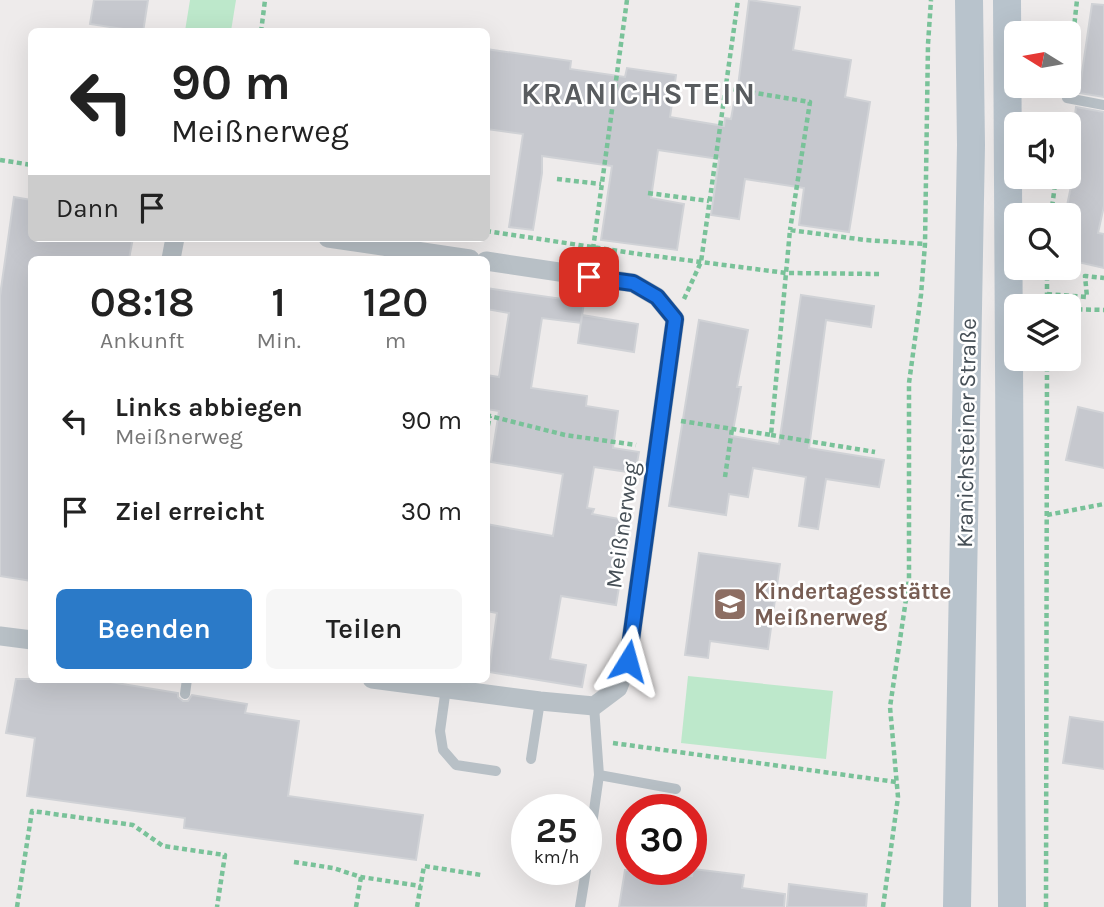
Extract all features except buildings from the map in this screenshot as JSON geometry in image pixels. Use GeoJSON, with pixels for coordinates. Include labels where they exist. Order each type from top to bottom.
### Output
{"type":"FeatureCollection","features":[{"type":"Feature","properties":{"kind":"main road","name":"Kranichsteiner Straße"},"geometry":{"type":"LineString","coordinates":[[957,907],[971,145],[969,0]]}},
{"type":"Feature","properties":{"kind":"main road","name":"Kranichsteiner Straße"},"geometry":{"type":"LineString","coordinates":[[1007,0],[1012,907]]}},
{"type":"Feature","properties":{"kind":"street"},"geometry":{"type":"LineString","coordinates":[[355,242],[450,256]]}},
{"type":"Feature","properties":{"kind":"street"},"geometry":{"type":"LineString","coordinates":[[490,262],[633,283],[657,297],[675,319]]}},
{"type":"Feature","properties":{"kind":"street","name":"Meißnerweg"},"geometry":{"type":"LineString","coordinates":[[594,706],[618,688],[628,661],[675,319]]}},
{"type":"Feature","properties":{"kind":"street"},"geometry":{"type":"LineString","coordinates":[[0,636],[28,639]]}},
{"type":"Feature","properties":{"kind":"street"},"geometry":{"type":"LineString","coordinates":[[405,683],[594,706]]}},
{"type":"Feature","properties":{"kind":"lane"},"geometry":{"type":"LineString","coordinates":[[1067,98],[1104,105]]}},
{"type":"Feature","properties":{"kind":"lane"},"geometry":{"type":"LineString","coordinates":[[185,694],[186,683]]}},
{"type":"Feature","properties":{"kind":"lane"},"geometry":{"type":"LineString","coordinates":[[446,688],[440,731],[443,750],[456,765],[496,771]]}},
{"type":"Feature","properties":{"kind":"lane"},"geometry":{"type":"LineString","coordinates":[[531,760],[540,701]]}},
{"type":"Feature","properties":{"kind":"lane"},"geometry":{"type":"LineString","coordinates":[[594,706],[599,775],[596,794]]}},
{"type":"Feature","properties":{"kind":"lane"},"geometry":{"type":"LineString","coordinates":[[599,775],[676,789]]}},
{"type":"Feature","properties":{"kind":"lane"},"geometry":{"type":"LineString","coordinates":[[580,907],[583,885]]}},
{"type":"Feature","properties":{"kind":"path"},"geometry":{"type":"LineString","coordinates":[[262,28],[265,0]]}},
{"type":"Feature","properties":{"kind":"path"},"geometry":{"type":"LineString","coordinates":[[589,277],[627,0]]}},
{"type":"Feature","properties":{"kind":"path"},"geometry":{"type":"LineString","coordinates":[[675,319],[701,262],[738,0]]}},
{"type":"Feature","properties":{"kind":"path"},"geometry":{"type":"LineString","coordinates":[[883,907],[898,797],[890,707],[909,579],[909,383],[925,244],[931,0]]}},
{"type":"Feature","properties":{"kind":"path"},"geometry":{"type":"LineString","coordinates":[[1075,21],[1077,0]]}},
{"type":"Feature","properties":{"kind":"path"},"geometry":{"type":"LineString","coordinates":[[725,88],[810,102],[790,230],[771,435]]}},
{"type":"Feature","properties":{"kind":"path"},"geometry":{"type":"LineString","coordinates":[[0,160],[28,164]]}},
{"type":"Feature","properties":{"kind":"path"},"geometry":{"type":"LineString","coordinates":[[557,179],[601,184]]}},
{"type":"Feature","properties":{"kind":"path"},"geometry":{"type":"LineString","coordinates":[[648,193],[709,201]]}},
{"type":"Feature","properties":{"kind":"path"},"geometry":{"type":"LineString","coordinates":[[790,230],[865,240],[925,244]]}},
{"type":"Feature","properties":{"kind":"path"},"geometry":{"type":"LineString","coordinates":[[490,233],[786,273],[882,274]]}},
{"type":"Feature","properties":{"kind":"path"},"geometry":{"type":"LineString","coordinates":[[1081,297],[1087,297],[1085,276],[1104,278]]}},
{"type":"Feature","properties":{"kind":"path"},"geometry":{"type":"LineString","coordinates":[[1047,280],[1047,294]]}},
{"type":"Feature","properties":{"kind":"path"},"geometry":{"type":"LineString","coordinates":[[1081,309],[1104,310]]}},
{"type":"Feature","properties":{"kind":"path"},"geometry":{"type":"LineString","coordinates":[[1046,907],[1047,371]]}},
{"type":"Feature","properties":{"kind":"path"},"geometry":{"type":"LineString","coordinates":[[490,416],[565,435],[657,449]]}},
{"type":"Feature","properties":{"kind":"path"},"geometry":{"type":"LineString","coordinates":[[662,418],[875,452]]}},
{"type":"Feature","properties":{"kind":"path"},"geometry":{"type":"LineString","coordinates":[[725,477],[732,429]]}},
{"type":"Feature","properties":{"kind":"path"},"geometry":{"type":"LineString","coordinates":[[1046,515],[1104,504]]}},
{"type":"Feature","properties":{"kind":"path"},"geometry":{"type":"LineString","coordinates":[[597,741],[896,782]]}},
{"type":"Feature","properties":{"kind":"path"},"geometry":{"type":"LineString","coordinates":[[17,907],[32,811],[133,825],[163,846],[225,855],[217,907]]}},
{"type":"Feature","properties":{"kind":"path"},"geometry":{"type":"LineString","coordinates":[[294,862],[333,868],[360,877],[421,886]]}},
{"type":"Feature","properties":{"kind":"path"},"geometry":{"type":"LineString","coordinates":[[417,907],[424,866],[481,875]]}},
{"type":"Feature","properties":{"kind":"path"},"geometry":{"type":"LineString","coordinates":[[356,907],[360,877]]}},
{"type":"Feature","properties":{"kind":"green space"},"geometry":{"type":"Polygon","coordinates":[[[190,0],[236,0],[231,28],[185,28],[190,0]]]}},
{"type":"Feature","properties":{"kind":"green space"},"geometry":{"type":"Polygon","coordinates":[[[688,676],[833,691],[826,759],[681,743],[688,676]]]}},
{"type":"Feature","properties":{"kind":"place","name":"Kindertagesstätte Meißnerweg"},"geometry":{"type":"Point","coordinates":[730,604]}},
{"type":"Feature","properties":{"kind":"district","name":"KRANICHSTEIN"},"geometry":{"type":"Point","coordinates":[639,94]}},
{"type":"Feature","properties":{"kind":"route"},"geometry":{"type":"LineString","coordinates":[[589,277],[633,283],[657,297],[675,319],[628,661]]}}]}
